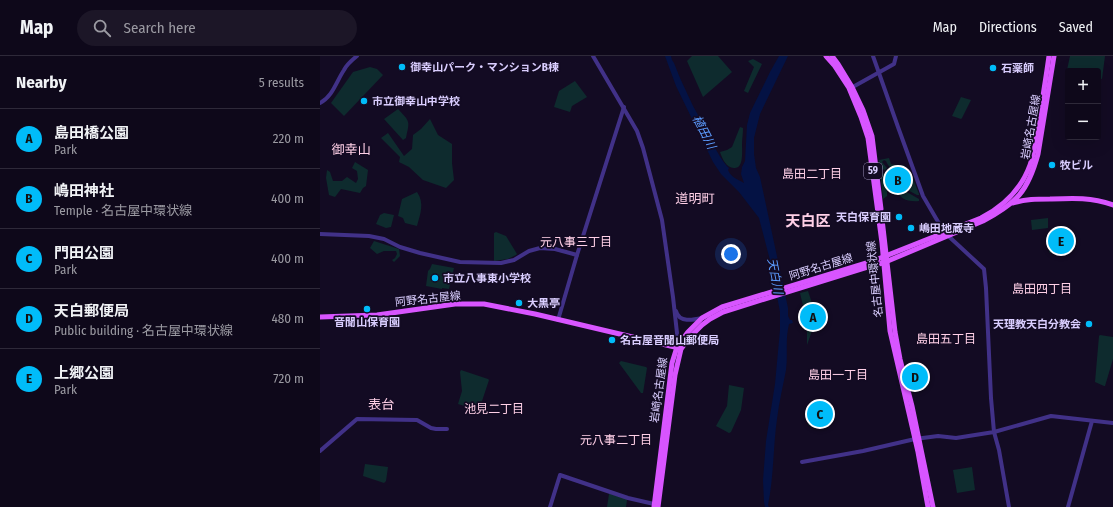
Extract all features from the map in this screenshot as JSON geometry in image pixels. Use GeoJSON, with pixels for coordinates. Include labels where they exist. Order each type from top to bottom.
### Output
{"type":"FeatureCollection","features":[{"type":"Feature","properties":{"kind":"main road","name":"名古屋中環状線"},"geometry":{"type":"LineString","coordinates":[[826,56],[851,88]]}},
{"type":"Feature","properties":{"kind":"main road","name":"名古屋中環状線"},"geometry":{"type":"LineString","coordinates":[[832,56],[838,64],[863,110],[872,136],[885,260],[895,332],[917,439],[933,507]]}},
{"type":"Feature","properties":{"kind":"main road","name":"岩崎名古屋線"},"geometry":{"type":"LineString","coordinates":[[1014,192],[1030,166],[1049,56]]}},
{"type":"Feature","properties":{"kind":"main road","name":"岩崎名古屋線"},"geometry":{"type":"LineString","coordinates":[[1020,198],[1029,181],[1038,154],[1054,56]]}},
{"type":"Feature","properties":{"kind":"main road"},"geometry":{"type":"LineString","coordinates":[[1014,192],[1020,198]]}},
{"type":"Feature","properties":{"kind":"main road","name":"阿野名古屋線"},"geometry":{"type":"LineString","coordinates":[[679,346],[688,332],[702,318],[722,310],[874,265],[986,216],[1006,202],[1014,192]]}},
{"type":"Feature","properties":{"kind":"main road","name":"阿野名古屋線"},"geometry":{"type":"LineString","coordinates":[[946,234],[983,221],[1020,198],[1081,198],[1098,200],[1113,205]]}},
{"type":"Feature","properties":{"kind":"main road","name":"阿野名古屋線"},"geometry":{"type":"LineString","coordinates":[[320,317],[377,315],[455,304],[477,304],[512,309],[679,346]]}},
{"type":"Feature","properties":{"kind":"main road","name":"阿野名古屋線"},"geometry":{"type":"LineString","coordinates":[[679,346],[702,325],[722,310]]}},
{"type":"Feature","properties":{"kind":"main road","name":"岩崎名古屋線"},"geometry":{"type":"LineString","coordinates":[[655,506],[672,363],[679,346]]}},
{"type":"Feature","properties":{"kind":"main road","name":"名古屋中環状線"},"geometry":{"type":"LineString","coordinates":[[917,439],[928,507]]}},
{"type":"Feature","properties":{"kind":"street"},"geometry":{"type":"LineString","coordinates":[[320,103],[330,95],[344,70],[357,56]]}},
{"type":"Feature","properties":{"kind":"street"},"geometry":{"type":"LineString","coordinates":[[593,56],[637,131],[649,170],[662,220],[679,346]]}},
{"type":"Feature","properties":{"kind":"street"},"geometry":{"type":"LineString","coordinates":[[873,56],[923,196],[946,234],[984,269],[990,398],[994,432],[999,450],[1009,507]]}},
{"type":"Feature","properties":{"kind":"street"},"geometry":{"type":"LineString","coordinates":[[851,88],[894,64],[896,56]]}},
{"type":"Feature","properties":{"kind":"street"},"geometry":{"type":"LineString","coordinates":[[558,320],[624,107]]}},
{"type":"Feature","properties":{"kind":"street"},"geometry":{"type":"LineString","coordinates":[[320,234],[369,236],[384,239],[400,247],[460,262],[502,263],[514,260],[529,251],[540,248],[577,255]]}},
{"type":"Feature","properties":{"kind":"street"},"geometry":{"type":"LineString","coordinates":[[674,305],[677,315],[684,320],[702,318]]}},
{"type":"Feature","properties":{"kind":"street"},"geometry":{"type":"LineString","coordinates":[[802,462],[869,450],[917,439],[938,436],[956,438],[994,432],[1051,416],[1113,423]]}},
{"type":"Feature","properties":{"kind":"street"},"geometry":{"type":"LineString","coordinates":[[320,451],[357,419],[416,420],[431,428],[446,429]]}},
{"type":"Feature","properties":{"kind":"street"},"geometry":{"type":"LineString","coordinates":[[1068,507],[1092,421]]}},
{"type":"Feature","properties":{"kind":"street"},"geometry":{"type":"LineString","coordinates":[[550,507],[560,475],[655,506]]}},
{"type":"Feature","properties":{"kind":"green space"},"geometry":{"type":"Polygon","coordinates":[[[692,56],[718,56],[732,72],[703,97],[687,61],[692,56]]]}},
{"type":"Feature","properties":{"kind":"green space"},"geometry":{"type":"Polygon","coordinates":[[[1070,56],[1105,56],[1102,79],[1101,68],[1067,68],[1070,56]]]}},
{"type":"Feature","properties":{"kind":"green space"},"geometry":{"type":"Polygon","coordinates":[[[753,59],[762,64],[748,93],[744,91],[754,67],[748,61],[753,59]]]}},
{"type":"Feature","properties":{"kind":"green space"},"geometry":{"type":"Polygon","coordinates":[[[370,67],[377,69],[383,75],[344,116],[331,103],[353,72],[370,67]]]}},
{"type":"Feature","properties":{"kind":"green space"},"geometry":{"type":"Polygon","coordinates":[[[575,81],[587,97],[572,106],[570,112],[554,107],[559,91],[575,81]]]}},
{"type":"Feature","properties":{"kind":"green space"},"geometry":{"type":"Polygon","coordinates":[[[961,97],[971,100],[961,119],[952,116],[961,97]]]}},
{"type":"Feature","properties":{"kind":"green space"},"geometry":{"type":"Polygon","coordinates":[[[398,109],[405,116],[408,122],[406,138],[403,140],[384,119],[398,109]]]}},
{"type":"Feature","properties":{"kind":"green space"},"geometry":{"type":"Polygon","coordinates":[[[430,119],[438,135],[452,144],[454,180],[446,188],[423,180],[409,167],[399,162],[400,157],[381,138],[388,133],[404,156],[412,149],[413,135],[430,119]]]}},
{"type":"Feature","properties":{"kind":"green space"},"geometry":{"type":"Polygon","coordinates":[[[740,127],[743,128],[742,159],[737,168],[731,168],[725,162],[720,152],[732,147],[740,127]]]}},
{"type":"Feature","properties":{"kind":"green space"},"geometry":{"type":"Polygon","coordinates":[[[889,158],[891,164],[900,166],[904,165],[904,168],[898,172],[891,168],[886,161],[884,160],[882,162],[887,168],[885,170],[882,169],[881,173],[889,176],[882,179],[891,185],[887,189],[887,196],[883,199],[879,160],[889,158]]]}},
{"type":"Feature","properties":{"kind":"green space"},"geometry":{"type":"Polygon","coordinates":[[[355,162],[368,170],[366,186],[360,193],[341,189],[335,197],[329,195],[326,178],[327,170],[330,172],[333,181],[342,181],[347,177],[356,183],[358,179],[357,171],[352,168],[355,162]]]}},
{"type":"Feature","properties":{"kind":"green space"},"geometry":{"type":"Polygon","coordinates":[[[911,174],[919,195],[898,185],[904,176],[911,174]]]}},
{"type":"Feature","properties":{"kind":"green space"},"geometry":{"type":"Polygon","coordinates":[[[896,186],[919,199],[919,201],[904,199],[898,194],[896,186]]]}},
{"type":"Feature","properties":{"kind":"green space"},"geometry":{"type":"Polygon","coordinates":[[[417,192],[421,200],[421,205],[417,226],[405,223],[403,218],[398,216],[402,199],[417,192]]]}},
{"type":"Feature","properties":{"kind":"green space"},"geometry":{"type":"Polygon","coordinates":[[[384,213],[394,215],[391,227],[386,228],[376,224],[380,215],[384,213]]]}},
{"type":"Feature","properties":{"kind":"green space"},"geometry":{"type":"Polygon","coordinates":[[[1048,218],[1048,228],[1032,230],[1031,220],[1048,218]]]}},
{"type":"Feature","properties":{"kind":"green space"},"geometry":{"type":"Polygon","coordinates":[[[1070,230],[1073,250],[1050,253],[1051,232],[1070,230]]]}},
{"type":"Feature","properties":{"kind":"green space"},"geometry":{"type":"Polygon","coordinates":[[[496,232],[506,236],[517,254],[516,255],[508,259],[494,261],[494,233],[496,232]]]}},
{"type":"Feature","properties":{"kind":"green space"},"geometry":{"type":"Polygon","coordinates":[[[374,241],[399,249],[400,256],[394,262],[392,260],[397,254],[396,251],[384,251],[377,254],[370,248],[374,241]]]}},
{"type":"Feature","properties":{"kind":"green space"},"geometry":{"type":"Polygon","coordinates":[[[432,264],[454,268],[449,289],[426,286],[428,271],[432,264]]]}},
{"type":"Feature","properties":{"kind":"green space"},"geometry":{"type":"Polygon","coordinates":[[[808,291],[812,303],[821,315],[814,325],[807,345],[807,317],[800,293],[808,291]]]}},
{"type":"Feature","properties":{"kind":"green space"},"geometry":{"type":"Polygon","coordinates":[[[1100,335],[1113,337],[1113,359],[1105,386],[1095,382],[1100,335]]]}},
{"type":"Feature","properties":{"kind":"green space"},"geometry":{"type":"Polygon","coordinates":[[[621,361],[647,368],[643,393],[641,393],[619,363],[621,361]]]}},
{"type":"Feature","properties":{"kind":"green space"},"geometry":{"type":"Polygon","coordinates":[[[461,370],[489,380],[479,410],[458,404],[462,391],[461,370]]]}},
{"type":"Feature","properties":{"kind":"green space"},"geometry":{"type":"Polygon","coordinates":[[[729,385],[744,388],[741,410],[731,432],[729,433],[716,426],[727,406],[729,385]]]}},
{"type":"Feature","properties":{"kind":"green space"},"geometry":{"type":"Polygon","coordinates":[[[828,401],[832,420],[810,426],[808,425],[811,406],[828,401]]]}},
{"type":"Feature","properties":{"kind":"green space"},"geometry":{"type":"Polygon","coordinates":[[[365,464],[388,467],[386,481],[384,483],[363,476],[365,464]]]}},
{"type":"Feature","properties":{"kind":"green space"},"geometry":{"type":"Polygon","coordinates":[[[972,467],[975,490],[957,493],[953,470],[972,467]]]}},
{"type":"Feature","properties":{"kind":"green space"},"geometry":{"type":"Polygon","coordinates":[[[609,494],[626,498],[626,507],[607,507],[609,494]]]}},
{"type":"Feature","properties":{"kind":"water","name":"天白川"},"geometry":{"type":"Polygon","coordinates":[[[665,56],[671,56],[693,106],[719,155],[729,168],[729,172],[734,178],[744,183],[741,174],[745,161],[747,125],[750,113],[779,56],[788,56],[760,114],[754,138],[756,168],[760,177],[788,308],[788,316],[793,323],[789,324],[788,330],[786,370],[777,419],[769,507],[765,507],[763,480],[766,441],[775,384],[780,330],[780,312],[771,264],[759,218],[739,192],[721,174],[713,162],[676,86],[665,56]]]}},
{"type":"Feature","properties":{"kind":"place","name":"御幸山パーク・マンションB棟"},"geometry":{"type":"Point","coordinates":[402,67]}},
{"type":"Feature","properties":{"kind":"place","name":"石薬師"},"geometry":{"type":"Point","coordinates":[993,68]}},
{"type":"Feature","properties":{"kind":"place","name":"市立御幸山中学校"},"geometry":{"type":"Point","coordinates":[364,101]}},
{"type":"Feature","properties":{"kind":"place","name":"牧ビル"},"geometry":{"type":"Point","coordinates":[1052,165]}},
{"type":"Feature","properties":{"kind":"place","name":"嶋田神社"},"geometry":{"type":"Point","coordinates":[898,180]}},
{"type":"Feature","properties":{"kind":"place","name":"天白保育園"},"geometry":{"type":"Point","coordinates":[899,217]}},
{"type":"Feature","properties":{"kind":"place","name":"嶋田地蔵寺"},"geometry":{"type":"Point","coordinates":[911,228]}},
{"type":"Feature","properties":{"kind":"place","name":"上郷公園"},"geometry":{"type":"Point","coordinates":[1061,241]}},
{"type":"Feature","properties":{"kind":"place","name":"市立八事東小学校"},"geometry":{"type":"Point","coordinates":[435,278]}},
{"type":"Feature","properties":{"kind":"place","name":"大黒亭"},"geometry":{"type":"Point","coordinates":[519,303]}},
{"type":"Feature","properties":{"kind":"place","name":"音聞山保育園"},"geometry":{"type":"Point","coordinates":[367,309]}},
{"type":"Feature","properties":{"kind":"place","name":"島田橋公園"},"geometry":{"type":"Point","coordinates":[813,317]}},
{"type":"Feature","properties":{"kind":"place","name":"天理教天白分教会"},"geometry":{"type":"Point","coordinates":[1089,324]}},
{"type":"Feature","properties":{"kind":"place","name":"名古屋音聞山郵便局"},"geometry":{"type":"Point","coordinates":[612,340]}},
{"type":"Feature","properties":{"kind":"place","name":"天白郵便局"},"geometry":{"type":"Point","coordinates":[915,377]}},
{"type":"Feature","properties":{"kind":"place","name":"門田公園"},"geometry":{"type":"Point","coordinates":[820,414]}},
{"type":"Feature","properties":{"kind":"district","name":"御幸山"},"geometry":{"type":"Point","coordinates":[351,149]}},
{"type":"Feature","properties":{"kind":"district","name":"島田二丁目"},"geometry":{"type":"Point","coordinates":[812,174]}},
{"type":"Feature","properties":{"kind":"district","name":"道明町"},"geometry":{"type":"Point","coordinates":[695,198]}},
{"type":"Feature","properties":{"kind":"district","name":"天白区"},"geometry":{"type":"Point","coordinates":[808,221]}},
{"type":"Feature","properties":{"kind":"district","name":"元八事三丁目"},"geometry":{"type":"Point","coordinates":[576,242]}},
{"type":"Feature","properties":{"kind":"district","name":"島田四丁目"},"geometry":{"type":"Point","coordinates":[1042,289]}},
{"type":"Feature","properties":{"kind":"district","name":"島田五丁目"},"geometry":{"type":"Point","coordinates":[946,339]}},
{"type":"Feature","properties":{"kind":"district","name":"島田一丁目"},"geometry":{"type":"Point","coordinates":[838,375]}},
{"type":"Feature","properties":{"kind":"district","name":"表台"},"geometry":{"type":"Point","coordinates":[381,404]}},
{"type":"Feature","properties":{"kind":"district","name":"池見二丁目"},"geometry":{"type":"Point","coordinates":[494,409]}},
{"type":"Feature","properties":{"kind":"district","name":"元八事二丁目"},"geometry":{"type":"Point","coordinates":[616,440]}},
{"type":"Feature","properties":{"kind":"water label","name":"植田川"},"geometry":{"type":"Point","coordinates":[704,132]}}]}
